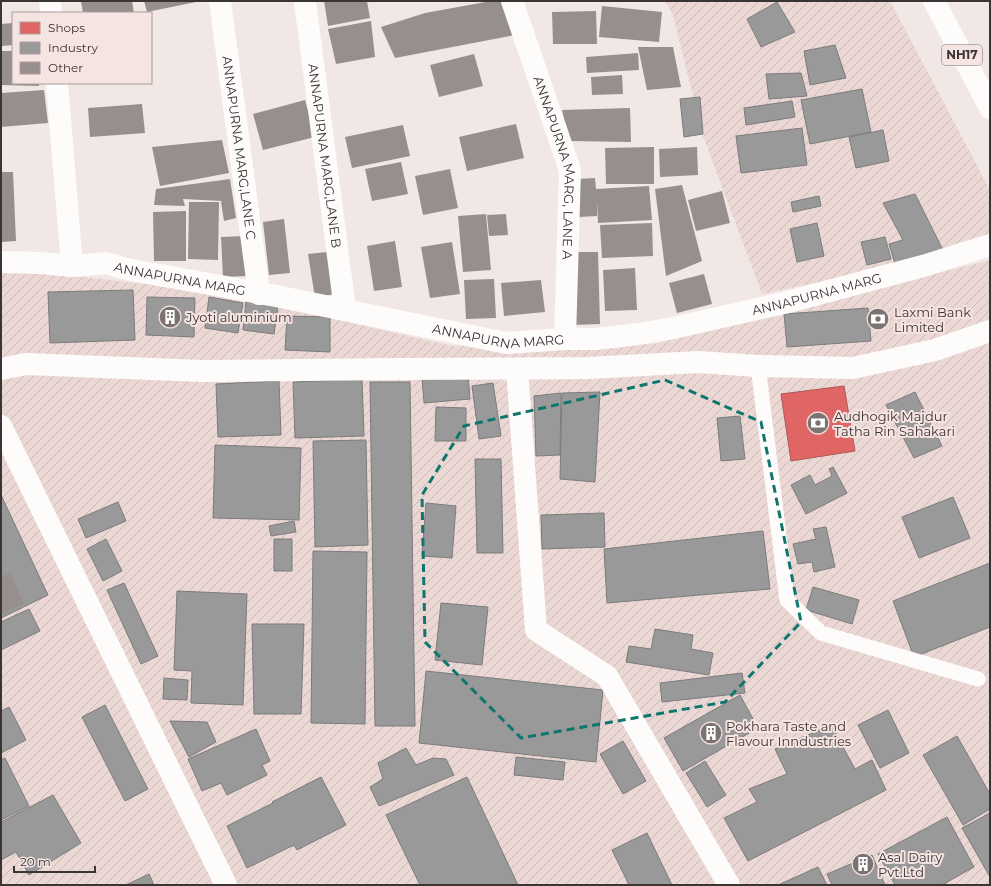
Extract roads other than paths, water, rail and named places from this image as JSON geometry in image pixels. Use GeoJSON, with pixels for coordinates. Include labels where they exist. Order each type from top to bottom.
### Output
{"type":"FeatureCollection","features":[{"type":"Feature","properties":{"kind":"main road"},"geometry":{"type":"LineString","coordinates":[[50,1],[51,12]]}},
{"type":"Feature","properties":{"kind":"main road","name":"ANNAPURNA MARG,LANE C"},"geometry":{"type":"LineString","coordinates":[[220,1],[259,294]]}},
{"type":"Feature","properties":{"kind":"main road","name":"ANNAPURNA MARG,LANE B"},"geometry":{"type":"LineString","coordinates":[[304,1],[345,310]]}},
{"type":"Feature","properties":{"kind":"main road","name":"ANNAPURNA MARG, LANE A"},"geometry":{"type":"LineString","coordinates":[[512,1],[570,170],[565,339]]}},
{"type":"Feature","properties":{"kind":"main road","name":"NH17"},"geometry":{"type":"LineString","coordinates":[[934,1],[990,108]]}},
{"type":"Feature","properties":{"kind":"main road"},"geometry":{"type":"LineString","coordinates":[[57,84],[72,266]]}},
{"type":"Feature","properties":{"kind":"main road","name":"ANNAPURNA MARG"},"geometry":{"type":"LineString","coordinates":[[1,262],[41,263],[72,266],[106,264],[506,343],[565,339],[596,339],[638,334],[769,307],[923,266],[990,245]]}},
{"type":"Feature","properties":{"kind":"main road"},"geometry":{"type":"LineString","coordinates":[[1,369],[26,364],[202,371],[589,368],[698,362],[758,366],[853,368],[935,350],[990,331]]}},
{"type":"Feature","properties":{"kind":"main road"},"geometry":{"type":"LineString","coordinates":[[517,368],[536,630],[607,676],[729,885]]}},
{"type":"Feature","properties":{"kind":"main road"},"geometry":{"type":"LineString","coordinates":[[1,426],[226,885]]}},
{"type":"Feature","properties":{"kind":"lane"},"geometry":{"type":"LineString","coordinates":[[758,366],[787,600],[821,633],[978,679]]}},
{"type":"Feature","properties":{"kind":"place","name":"Jyoti aluminium"},"geometry":{"type":"Point","coordinates":[170,317]}},
{"type":"Feature","properties":{"kind":"place","name":"Laxmi Bank Limited"},"geometry":{"type":"Point","coordinates":[878,319]}},
{"type":"Feature","properties":{"kind":"place","name":"Audhogik Majdur Tatha Rin Sahakari"},"geometry":{"type":"Point","coordinates":[818,423]}},
{"type":"Feature","properties":{"kind":"place","name":"Pokhara Taste and Flavour Inndustries"},"geometry":{"type":"Point","coordinates":[711,733]}},
{"type":"Feature","properties":{"kind":"place","name":"Asal Dairy Pvt.Ltd"},"geometry":{"type":"Point","coordinates":[863,864]}}]}
